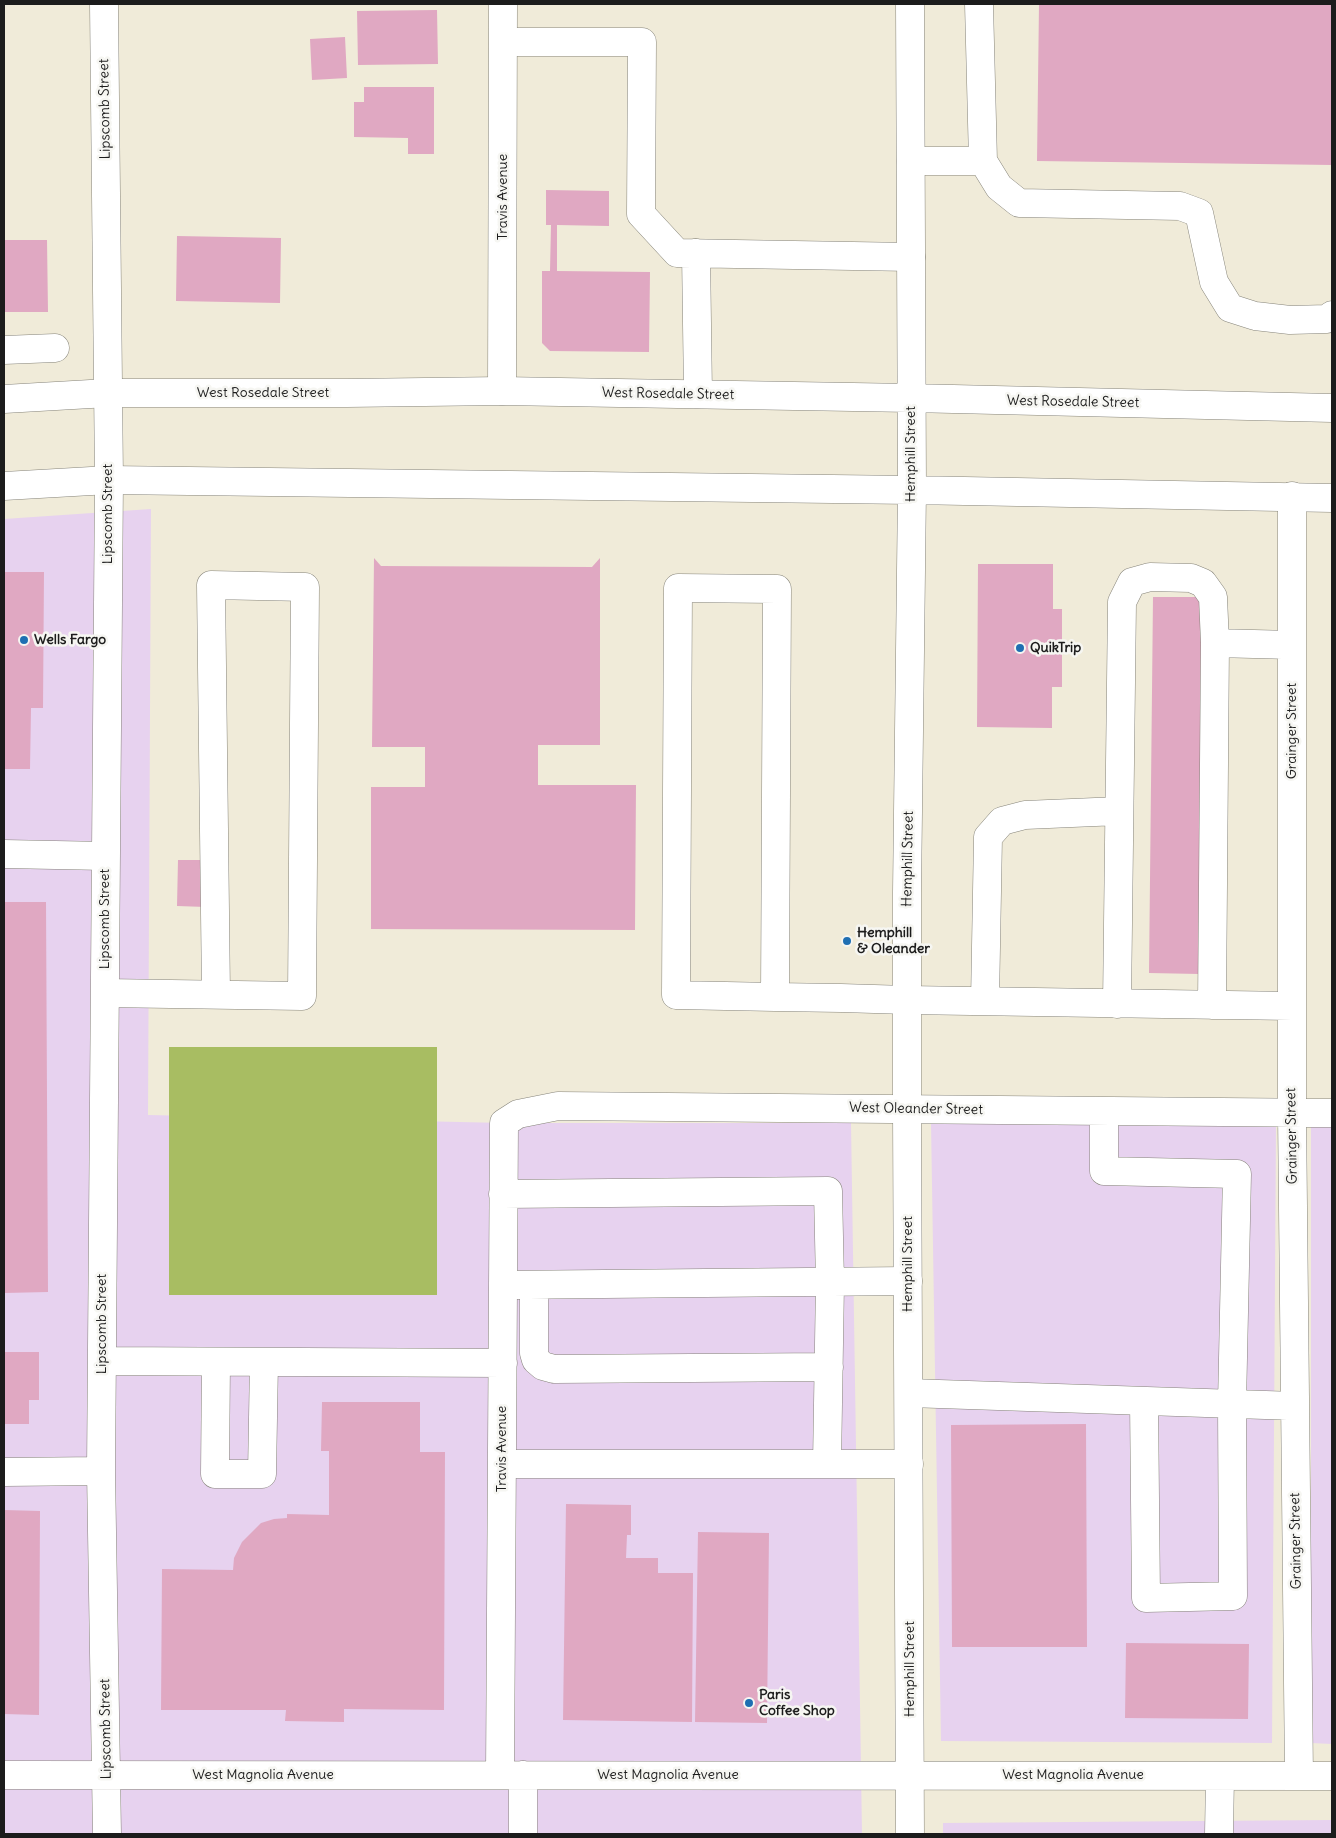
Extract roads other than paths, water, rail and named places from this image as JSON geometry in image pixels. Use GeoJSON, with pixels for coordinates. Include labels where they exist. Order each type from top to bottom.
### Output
{"type":"FeatureCollection","features":[{"type":"Feature","properties":{"kind":"street","name":"Lipscomb Street"},"geometry":{"type":"LineString","coordinates":[[104,4],[109,480],[101,1471],[107,1834]]}},
{"type":"Feature","properties":{"kind":"street","name":"Travis Avenue"},"geometry":{"type":"LineString","coordinates":[[502,391],[503,4]]}},
{"type":"Feature","properties":{"kind":"street","name":"Hemphill Street"},"geometry":{"type":"LineString","coordinates":[[910,4],[912,490],[907,1000],[910,1834]]}},
{"type":"Feature","properties":{"kind":"street"},"geometry":{"type":"LineString","coordinates":[[979,4],[983,161],[999,187],[1020,203],[1180,206],[1198,213],[1214,282],[1230,308],[1255,316],[1290,320],[1327,319],[1332,315]]}},
{"type":"Feature","properties":{"kind":"street"},"geometry":{"type":"LineString","coordinates":[[503,42],[642,42],[641,214],[676,253],[911,257]]}},
{"type":"Feature","properties":{"kind":"street"},"geometry":{"type":"LineString","coordinates":[[911,161],[983,161]]}},
{"type":"Feature","properties":{"kind":"street"},"geometry":{"type":"LineString","coordinates":[[696,253],[698,394]]}},
{"type":"Feature","properties":{"kind":"street"},"geometry":{"type":"LineString","coordinates":[[4,350],[55,348]]}},
{"type":"Feature","properties":{"kind":"street","name":"West Rosedale Street"},"geometry":{"type":"LineString","coordinates":[[4,399],[108,393],[502,391],[1332,408]]}},
{"type":"Feature","properties":{"kind":"street"},"geometry":{"type":"LineString","coordinates":[[4,486],[109,480],[912,490],[1332,498]]}},
{"type":"Feature","properties":{"kind":"street","name":"Grainger Street"},"geometry":{"type":"LineString","coordinates":[[1292,496],[1292,1113],[1298,1776]]}},
{"type":"Feature","properties":{"kind":"street"},"geometry":{"type":"LineString","coordinates":[[1117,1004],[1122,602],[1132,582],[1150,577],[1191,578],[1203,583],[1213,597],[1215,643],[1212,1005]]}},
{"type":"Feature","properties":{"kind":"street"},"geometry":{"type":"LineString","coordinates":[[105,993],[302,996],[305,587],[211,586],[216,994]]}},
{"type":"Feature","properties":{"kind":"street"},"geometry":{"type":"LineString","coordinates":[[775,997],[777,589],[678,588],[676,995],[1117,1004],[1292,1006]]}},
{"type":"Feature","properties":{"kind":"street"},"geometry":{"type":"LineString","coordinates":[[1215,643],[1292,645]]}},
{"type":"Feature","properties":{"kind":"street"},"geometry":{"type":"LineString","coordinates":[[985,1001],[988,837],[1002,820],[1025,815],[1119,811]]}},
{"type":"Feature","properties":{"kind":"street"},"geometry":{"type":"LineString","coordinates":[[4,854],[106,856]]}},
{"type":"Feature","properties":{"kind":"street","name":"West Oleander Street"},"geometry":{"type":"LineString","coordinates":[[504,1123],[518,1114],[558,1106],[1332,1113]]}},
{"type":"Feature","properties":{"kind":"street"},"geometry":{"type":"LineString","coordinates":[[1104,1111],[1104,1171],[1237,1174],[1232,1404],[1233,1596],[1146,1598],[1144,1401]]}},
{"type":"Feature","properties":{"kind":"street","name":"Travis Avenue"},"geometry":{"type":"LineString","coordinates":[[504,1123],[502,1464],[512,1775],[523,1834]]}},
{"type":"Feature","properties":{"kind":"street"},"geometry":{"type":"LineString","coordinates":[[503,1194],[828,1191],[830,1282],[827,1464]]}},
{"type":"Feature","properties":{"kind":"street"},"geometry":{"type":"LineString","coordinates":[[503,1285],[908,1281]]}},
{"type":"Feature","properties":{"kind":"street"},"geometry":{"type":"LineString","coordinates":[[534,1285],[534,1353],[536,1360],[543,1366],[554,1369],[829,1367]]}},
{"type":"Feature","properties":{"kind":"street"},"geometry":{"type":"LineString","coordinates":[[102,1361],[502,1363]]}},
{"type":"Feature","properties":{"kind":"street"},"geometry":{"type":"LineString","coordinates":[[216,1362],[215,1474],[262,1474],[264,1362]]}},
{"type":"Feature","properties":{"kind":"street"},"geometry":{"type":"LineString","coordinates":[[908,1393],[1295,1406]]}},
{"type":"Feature","properties":{"kind":"street"},"geometry":{"type":"LineString","coordinates":[[502,1464],[909,1464]]}},
{"type":"Feature","properties":{"kind":"street"},"geometry":{"type":"LineString","coordinates":[[4,1472],[101,1471]]}},
{"type":"Feature","properties":{"kind":"street","name":"West Magnolia Avenue"},"geometry":{"type":"LineString","coordinates":[[4,1775],[1332,1776]]}},
{"type":"Feature","properties":{"kind":"street"},"geometry":{"type":"LineString","coordinates":[[1220,1776],[1220,1834]]}},
{"type":"Feature","properties":{"kind":"place","name":"Wells Fargo"},"geometry":{"type":"Point","coordinates":[24,640]}},
{"type":"Feature","properties":{"kind":"place","name":"QuikTrip"},"geometry":{"type":"Point","coordinates":[1020,648]}},
{"type":"Feature","properties":{"kind":"place","name":"Hemphill & Oleander"},"geometry":{"type":"Point","coordinates":[847,941]}},
{"type":"Feature","properties":{"kind":"place","name":"Paris Coffee Shop"},"geometry":{"type":"Point","coordinates":[749,1703]}}]}
